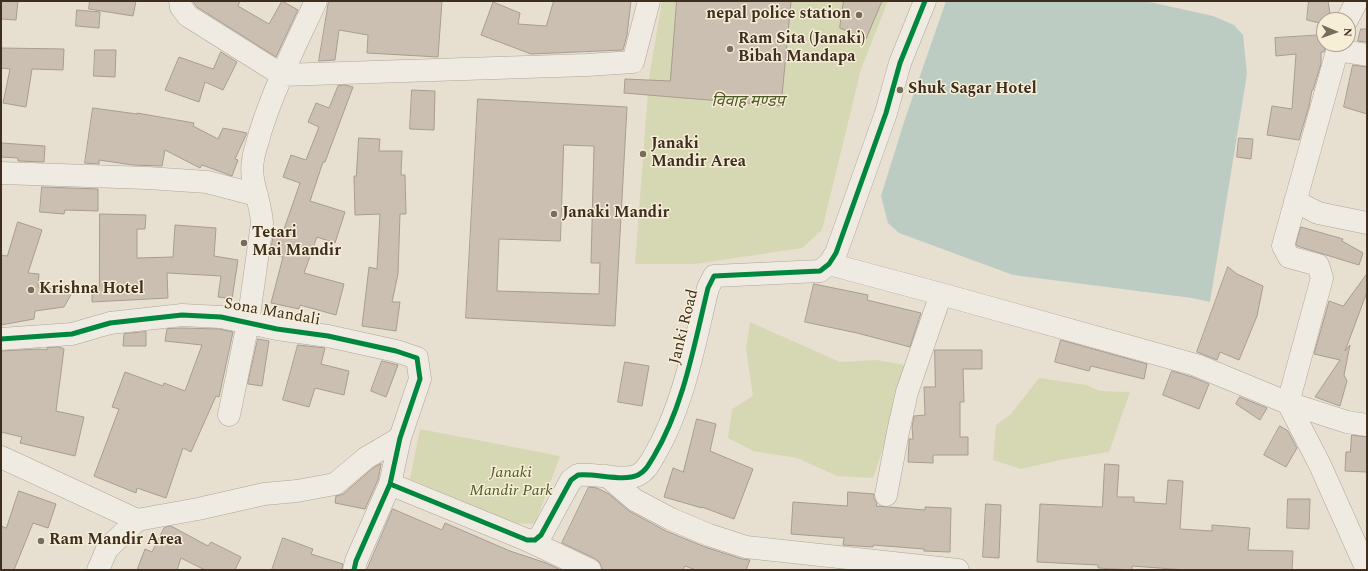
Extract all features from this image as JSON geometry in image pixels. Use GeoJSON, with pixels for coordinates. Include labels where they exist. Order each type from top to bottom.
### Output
{"type":"FeatureCollection","features":[{"type":"Feature","properties":{"kind":"street"},"geometry":{"type":"LineString","coordinates":[[180,1],[188,16],[282,75],[587,65],[634,62],[649,1]]}},
{"type":"Feature","properties":{"kind":"street"},"geometry":{"type":"LineString","coordinates":[[229,415],[248,323],[262,223],[261,212],[252,176],[253,160],[265,119],[282,75],[316,1]]}},
{"type":"Feature","properties":{"kind":"street"},"geometry":{"type":"LineString","coordinates":[[925,1],[900,63],[886,113],[836,253],[829,264],[1196,365],[1288,403],[1347,422],[1367,425]]}},
{"type":"Feature","properties":{"kind":"street"},"geometry":{"type":"LineString","coordinates":[[1351,12],[1357,1]]}},
{"type":"Feature","properties":{"kind":"street"},"geometry":{"type":"LineString","coordinates":[[1337,52],[1283,246],[1289,257],[1318,265],[1322,278],[1288,403],[1320,465],[1367,570]]}},
{"type":"Feature","properties":{"kind":"street"},"geometry":{"type":"LineString","coordinates":[[1356,52],[1367,55]]}},
{"type":"Feature","properties":{"kind":"street"},"geometry":{"type":"LineString","coordinates":[[1,173],[148,178],[207,182],[257,195]]}},
{"type":"Feature","properties":{"kind":"street"},"geometry":{"type":"LineString","coordinates":[[1295,201],[1318,213],[1367,223]]}},
{"type":"Feature","properties":{"kind":"street","name":"Janki Road"},"geometry":{"type":"LineString","coordinates":[[527,540],[535,540],[541,535],[571,480],[578,475],[628,478],[638,476],[645,471],[661,443],[683,388],[708,288],[714,276],[820,271],[829,264]]}},
{"type":"Feature","properties":{"kind":"street"},"geometry":{"type":"LineString","coordinates":[[886,495],[907,392],[941,294]]}},
{"type":"Feature","properties":{"kind":"street","name":"Sona Mandali"},"geometry":{"type":"LineString","coordinates":[[1,339],[72,334],[110,323],[182,315],[221,317],[368,344],[412,355],[417,358],[420,379],[400,438]]}},
{"type":"Feature","properties":{"kind":"street"},"geometry":{"type":"LineString","coordinates":[[354,570],[356,561],[390,484],[400,438]]}},
{"type":"Feature","properties":{"kind":"street"},"geometry":{"type":"LineString","coordinates":[[98,570],[107,549],[137,520],[198,509],[264,494],[297,491],[334,484],[366,458],[400,438]]}},
{"type":"Feature","properties":{"kind":"street"},"geometry":{"type":"LineString","coordinates":[[1,457],[137,520]]}},
{"type":"Feature","properties":{"kind":"street"},"geometry":{"type":"LineString","coordinates":[[607,476],[635,500],[671,520],[709,535],[746,547],[958,570]]}},
{"type":"Feature","properties":{"kind":"street"},"geometry":{"type":"LineString","coordinates":[[390,484],[527,540],[590,570]]}},
{"type":"Feature","properties":{"kind":"green space","name":"विवाह मण्डप"},"geometry":{"type":"Polygon","coordinates":[[[662,1],[888,1],[861,69],[822,230],[802,248],[695,264],[635,264],[649,78],[662,1]]]}},
{"type":"Feature","properties":{"kind":"green space"},"geometry":{"type":"Polygon","coordinates":[[[750,322],[840,362],[876,360],[911,366],[873,478],[837,476],[797,458],[753,451],[728,438],[732,409],[753,396],[746,349],[750,322]]]}},
{"type":"Feature","properties":{"kind":"green space"},"geometry":{"type":"Polygon","coordinates":[[[1039,378],[1086,385],[1100,391],[1130,392],[1109,452],[1060,460],[1021,469],[993,460],[996,425],[1011,414],[1039,378]]]}},
{"type":"Feature","properties":{"kind":"green space","name":"Janaki Mandir Park"},"geometry":{"type":"Polygon","coordinates":[[[420,429],[560,456],[535,524],[513,523],[410,479],[420,429]]]}},
{"type":"Feature","properties":{"kind":"shaded area"},"geometry":{"type":"Polygon","coordinates":[[[946,1],[1145,1],[1213,16],[1234,25],[1243,35],[1247,74],[1210,302],[1192,298],[1013,275],[899,233],[888,223],[881,196],[905,119],[946,1]]]}},
{"type":"Feature","properties":{"kind":"building"},"geometry":{"type":"Polygon","coordinates":[[[1,1],[18,1],[16,20],[1,19],[1,1]]]}},
{"type":"Feature","properties":{"kind":"building"},"geometry":{"type":"Polygon","coordinates":[[[90,1],[136,1],[133,16],[89,9],[90,1]]]}},
{"type":"Feature","properties":{"kind":"building"},"geometry":{"type":"Polygon","coordinates":[[[193,1],[240,1],[238,6],[269,24],[282,1],[298,10],[276,57],[197,7],[193,1]]]}},
{"type":"Feature","properties":{"kind":"building"},"geometry":{"type":"Polygon","coordinates":[[[329,1],[442,1],[438,57],[367,53],[368,35],[339,30],[335,60],[319,61],[329,1]]]}},
{"type":"Feature","properties":{"kind":"building"},"geometry":{"type":"Polygon","coordinates":[[[554,1],[631,1],[627,35],[623,50],[531,54],[481,35],[493,2],[520,13],[518,24],[546,26],[554,1]]]}},
{"type":"Feature","properties":{"kind":"building","name":"Ram Sita (Janaki) Bibah Mandapa"},"geometry":{"type":"Polygon","coordinates":[[[677,1],[791,1],[781,106],[624,93],[625,79],[670,81],[677,1]]]}},
{"type":"Feature","properties":{"kind":"building","name":"nepal police station"},"geometry":{"type":"Polygon","coordinates":[[[844,1],[882,1],[866,39],[840,28],[844,1]]]}},
{"type":"Feature","properties":{"kind":"building"},"geometry":{"type":"Polygon","coordinates":[[[1309,1],[1328,1],[1330,12],[1316,12],[1316,22],[1307,20],[1309,1]]]}},
{"type":"Feature","properties":{"kind":"building"},"geometry":{"type":"Polygon","coordinates":[[[77,10],[100,12],[99,28],[76,26],[77,10]]]}},
{"type":"Feature","properties":{"kind":"building"},"geometry":{"type":"Polygon","coordinates":[[[1361,29],[1367,29],[1367,42],[1358,41],[1361,29]]]}},
{"type":"Feature","properties":{"kind":"building"},"geometry":{"type":"Polygon","coordinates":[[[1316,35],[1316,52],[1321,52],[1321,64],[1312,90],[1299,140],[1267,135],[1272,106],[1292,109],[1296,54],[1276,56],[1275,38],[1316,35]]]}},
{"type":"Feature","properties":{"kind":"building"},"geometry":{"type":"Polygon","coordinates":[[[1,48],[64,49],[63,70],[32,69],[26,107],[3,103],[10,69],[1,68],[1,48]]]}},
{"type":"Feature","properties":{"kind":"building"},"geometry":{"type":"Polygon","coordinates":[[[95,50],[116,50],[115,77],[94,76],[95,50]]]}},
{"type":"Feature","properties":{"kind":"building"},"geometry":{"type":"Polygon","coordinates":[[[221,52],[237,62],[223,90],[205,82],[199,102],[165,90],[179,57],[213,69],[221,52]]]}},
{"type":"Feature","properties":{"kind":"building"},"geometry":{"type":"Polygon","coordinates":[[[1353,65],[1367,67],[1367,114],[1344,107],[1353,65]]]}},
{"type":"Feature","properties":{"kind":"building"},"geometry":{"type":"Polygon","coordinates":[[[345,85],[353,87],[325,162],[323,162],[310,201],[345,212],[335,243],[317,237],[304,273],[344,284],[336,315],[300,305],[299,309],[271,303],[283,257],[270,254],[274,230],[283,232],[300,183],[283,177],[291,155],[306,160],[319,127],[308,122],[316,103],[329,108],[338,86],[345,85]]]}},
{"type":"Feature","properties":{"kind":"building"},"geometry":{"type":"Polygon","coordinates":[[[412,90],[435,91],[434,130],[410,129],[412,90]]]}},
{"type":"Feature","properties":{"kind":"building"},"geometry":{"type":"Polygon","coordinates":[[[478,99],[627,107],[615,326],[466,318],[478,99]],[[564,145],[560,241],[499,239],[497,291],[599,294],[600,263],[591,263],[594,146],[564,145]]]}},
{"type":"Feature","properties":{"kind":"building"},"geometry":{"type":"Polygon","coordinates":[[[93,108],[137,113],[194,123],[193,126],[218,139],[223,128],[247,133],[235,159],[238,160],[232,176],[202,165],[200,168],[165,150],[162,166],[133,165],[99,160],[99,164],[85,163],[93,108]]]}},
{"type":"Feature","properties":{"kind":"building"},"geometry":{"type":"Polygon","coordinates":[[[359,138],[380,139],[379,151],[402,151],[401,175],[405,175],[406,214],[400,214],[398,274],[392,302],[400,302],[396,331],[362,326],[369,267],[377,269],[380,214],[355,215],[354,176],[356,176],[359,138]]]}},
{"type":"Feature","properties":{"kind":"building"},"geometry":{"type":"Polygon","coordinates":[[[1239,138],[1253,139],[1251,159],[1237,157],[1239,138]]]}},
{"type":"Feature","properties":{"kind":"building"},"geometry":{"type":"Polygon","coordinates":[[[1,143],[45,146],[44,162],[18,161],[18,158],[1,157],[1,143]]]}},
{"type":"Feature","properties":{"kind":"building"},"geometry":{"type":"Polygon","coordinates":[[[42,187],[98,189],[98,211],[65,210],[64,214],[40,212],[42,187]]]}},
{"type":"Feature","properties":{"kind":"building"},"geometry":{"type":"Polygon","coordinates":[[[100,214],[146,215],[145,229],[137,229],[137,258],[173,257],[175,225],[216,228],[214,256],[238,260],[232,299],[218,297],[221,276],[167,273],[168,298],[92,302],[92,287],[99,287],[100,214]]]}},
{"type":"Feature","properties":{"kind":"building"},"geometry":{"type":"Polygon","coordinates":[[[18,222],[42,230],[28,273],[39,274],[38,287],[73,291],[64,307],[35,311],[34,319],[1,325],[1,255],[7,256],[18,222]]]}},
{"type":"Feature","properties":{"kind":"building"},"geometry":{"type":"Polygon","coordinates":[[[1301,227],[1343,239],[1342,241],[1363,253],[1359,265],[1297,246],[1296,244],[1301,227]]]}},
{"type":"Feature","properties":{"kind":"building"},"geometry":{"type":"Polygon","coordinates":[[[1228,267],[1237,274],[1263,286],[1257,316],[1239,360],[1220,352],[1217,360],[1197,352],[1228,267]]]}},
{"type":"Feature","properties":{"kind":"building"},"geometry":{"type":"Polygon","coordinates":[[[1367,274],[1367,292],[1345,351],[1350,345],[1344,375],[1347,381],[1340,406],[1315,397],[1340,360],[1314,354],[1329,301],[1343,306],[1367,274]]]}},
{"type":"Feature","properties":{"kind":"building"},"geometry":{"type":"Polygon","coordinates":[[[814,284],[868,295],[867,300],[921,313],[910,347],[857,333],[805,322],[814,284]]]}},
{"type":"Feature","properties":{"kind":"building"},"geometry":{"type":"Polygon","coordinates":[[[167,329],[219,329],[233,332],[219,397],[216,396],[191,452],[183,448],[166,498],[137,488],[136,493],[94,476],[119,409],[112,407],[125,372],[163,386],[164,383],[185,391],[202,345],[165,341],[167,329]]]}},
{"type":"Feature","properties":{"kind":"building"},"geometry":{"type":"Polygon","coordinates":[[[146,332],[146,346],[123,346],[124,334],[146,332]]]}},
{"type":"Feature","properties":{"kind":"building"},"geometry":{"type":"Polygon","coordinates":[[[258,339],[269,341],[262,386],[248,384],[258,339]]]}},
{"type":"Feature","properties":{"kind":"building"},"geometry":{"type":"Polygon","coordinates":[[[1061,340],[1147,364],[1144,379],[1091,366],[1089,371],[1055,362],[1061,340]]]}},
{"type":"Feature","properties":{"kind":"building"},"geometry":{"type":"Polygon","coordinates":[[[298,345],[325,348],[321,364],[349,371],[344,395],[315,388],[309,407],[283,400],[298,345]]]}},
{"type":"Feature","properties":{"kind":"building"},"geometry":{"type":"Polygon","coordinates":[[[59,347],[64,349],[56,411],[84,417],[75,456],[20,443],[22,437],[1,432],[1,351],[47,350],[47,348],[59,347]]]}},
{"type":"Feature","properties":{"kind":"building"},"geometry":{"type":"Polygon","coordinates":[[[935,350],[982,350],[982,369],[963,369],[964,402],[960,402],[960,437],[968,437],[968,455],[933,455],[933,463],[908,462],[909,439],[913,439],[912,427],[914,416],[925,415],[924,387],[935,387],[935,350]]]}},
{"type":"Feature","properties":{"kind":"building"},"geometry":{"type":"Polygon","coordinates":[[[382,361],[398,365],[386,397],[371,391],[382,361]]]}},
{"type":"Feature","properties":{"kind":"building"},"geometry":{"type":"Polygon","coordinates":[[[625,362],[649,366],[642,406],[618,402],[625,362]]]}},
{"type":"Feature","properties":{"kind":"building"},"geometry":{"type":"Polygon","coordinates":[[[1172,371],[1209,384],[1199,409],[1163,395],[1172,371]]]}},
{"type":"Feature","properties":{"kind":"building"},"geometry":{"type":"Polygon","coordinates":[[[1240,397],[1267,408],[1260,420],[1236,404],[1240,397]]]}},
{"type":"Feature","properties":{"kind":"building"},"geometry":{"type":"Polygon","coordinates":[[[697,419],[716,424],[710,451],[753,469],[734,519],[702,507],[664,497],[673,468],[683,472],[697,419]]]}},
{"type":"Feature","properties":{"kind":"building"},"geometry":{"type":"Polygon","coordinates":[[[1280,426],[1288,431],[1297,448],[1286,467],[1264,455],[1280,426]]]}},
{"type":"Feature","properties":{"kind":"building"},"geometry":{"type":"Polygon","coordinates":[[[1352,435],[1367,437],[1367,472],[1345,471],[1346,452],[1350,452],[1352,435]]]}},
{"type":"Feature","properties":{"kind":"building"},"geometry":{"type":"Polygon","coordinates":[[[381,464],[378,480],[365,509],[335,503],[336,496],[343,494],[373,468],[381,464]]]}},
{"type":"Feature","properties":{"kind":"building"},"geometry":{"type":"Polygon","coordinates":[[[1105,464],[1119,465],[1117,497],[1134,497],[1134,502],[1166,504],[1168,480],[1183,481],[1180,529],[1212,531],[1212,525],[1250,528],[1248,550],[1293,551],[1292,570],[1186,570],[1132,566],[1132,570],[1098,568],[1098,565],[1037,562],[1040,504],[1102,507],[1105,464]]]}},
{"type":"Feature","properties":{"kind":"building"},"geometry":{"type":"Polygon","coordinates":[[[589,487],[597,488],[609,494],[629,511],[666,531],[705,547],[742,559],[750,560],[746,570],[696,570],[685,566],[683,570],[602,570],[600,563],[596,559],[562,543],[589,487]]]}},
{"type":"Feature","properties":{"kind":"building"},"geometry":{"type":"Polygon","coordinates":[[[19,491],[56,504],[48,528],[33,523],[14,570],[1,570],[1,526],[6,528],[19,491]]]}},
{"type":"Feature","properties":{"kind":"building"},"geometry":{"type":"Polygon","coordinates":[[[848,492],[874,494],[874,499],[877,503],[876,506],[925,510],[925,507],[951,508],[950,552],[924,551],[924,549],[873,545],[873,547],[843,545],[844,538],[791,534],[793,502],[847,506],[848,492]]]}},
{"type":"Feature","properties":{"kind":"building"},"geometry":{"type":"Polygon","coordinates":[[[1288,499],[1310,499],[1309,529],[1287,528],[1288,499]]]}},
{"type":"Feature","properties":{"kind":"building"},"geometry":{"type":"Polygon","coordinates":[[[986,504],[1001,505],[999,558],[983,557],[986,504]]]}},
{"type":"Feature","properties":{"kind":"building"},"geometry":{"type":"Polygon","coordinates":[[[393,509],[442,530],[445,523],[510,551],[546,563],[561,570],[367,570],[393,509]]]}},
{"type":"Feature","properties":{"kind":"building"},"geometry":{"type":"Polygon","coordinates":[[[171,526],[208,546],[211,542],[241,557],[235,570],[205,570],[181,558],[177,570],[137,570],[145,549],[152,552],[164,528],[171,526]]]}},
{"type":"Feature","properties":{"kind":"building"},"geometry":{"type":"Polygon","coordinates":[[[283,538],[313,549],[311,554],[343,564],[342,570],[272,570],[283,538]]]}},
{"type":"Feature","properties":{"kind":"cycle path"},"geometry":{"type":"LineString","coordinates":[[390,484],[527,540],[535,540],[541,535],[571,480],[578,475],[625,478],[638,475],[643,471],[654,456],[681,395],[693,353],[708,288],[714,276],[820,271],[829,264],[836,253],[886,113],[900,63],[925,1]]}},
{"type":"Feature","properties":{"kind":"cycle path"},"geometry":{"type":"LineString","coordinates":[[1,339],[72,334],[110,323],[182,315],[221,317],[277,329],[328,336],[396,351],[417,358],[420,379],[400,438],[390,484],[356,561],[354,570]]}},
{"type":"Feature","properties":{"kind":"place","name":"nepal police station"},"geometry":{"type":"Point","coordinates":[859,15]}},
{"type":"Feature","properties":{"kind":"place","name":"Ram Sita (Janaki) Bibah Mandapa"},"geometry":{"type":"Point","coordinates":[730,49]}},
{"type":"Feature","properties":{"kind":"place","name":"Shuk Sagar Hotel"},"geometry":{"type":"Point","coordinates":[900,90]}},
{"type":"Feature","properties":{"kind":"place","name":"Janaki Mandir Area"},"geometry":{"type":"Point","coordinates":[643,154]}},
{"type":"Feature","properties":{"kind":"place","name":"Janaki Mandir"},"geometry":{"type":"Point","coordinates":[554,214]}},
{"type":"Feature","properties":{"kind":"place","name":"Tetari Mai Mandir"},"geometry":{"type":"Point","coordinates":[244,243]}},
{"type":"Feature","properties":{"kind":"place","name":"Krishna Hotel"},"geometry":{"type":"Point","coordinates":[31,290]}},
{"type":"Feature","properties":{"kind":"place","name":"Ram Mandir Area"},"geometry":{"type":"Point","coordinates":[41,541]}}]}
